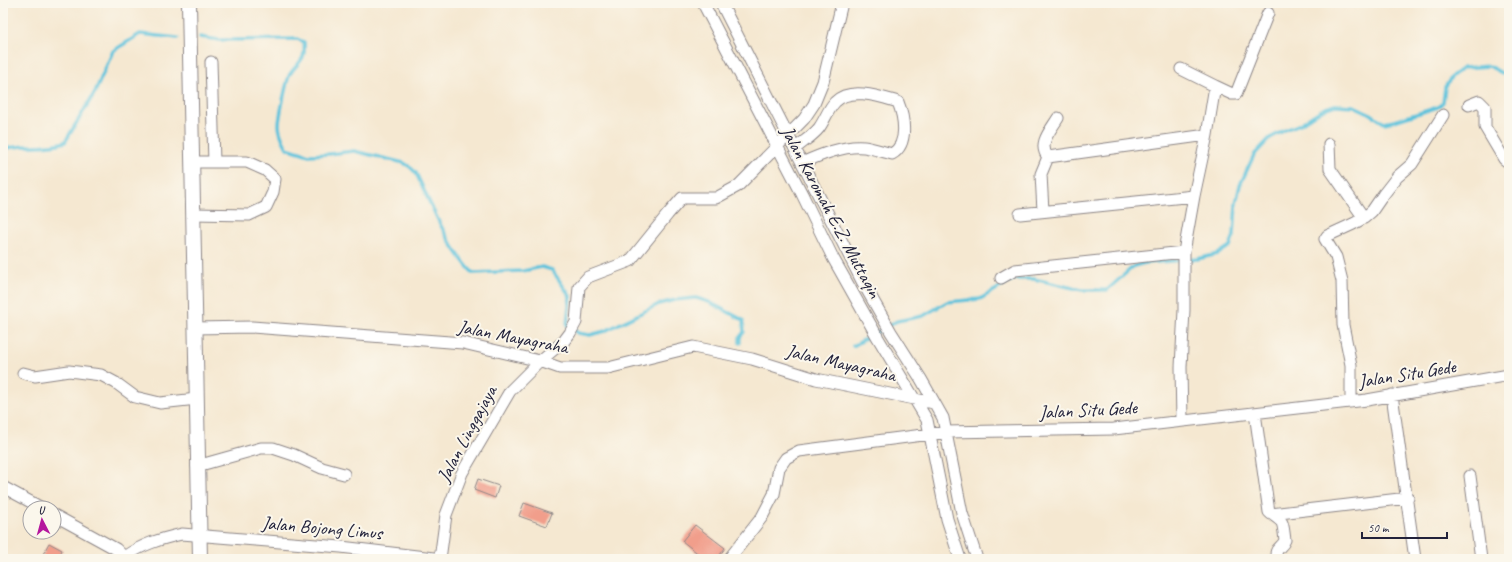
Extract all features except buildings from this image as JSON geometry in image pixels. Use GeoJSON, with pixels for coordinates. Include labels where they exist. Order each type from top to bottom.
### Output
{"type":"FeatureCollection","features":[{"type":"Feature","properties":{"kind":"main road"},"geometry":{"type":"LineString","coordinates":[[188,3],[200,559]]}},
{"type":"Feature","properties":{"kind":"street","name":"Jalan Karomah E.Z. Muttaqin"},"geometry":{"type":"LineString","coordinates":[[703,3],[802,194],[833,258],[878,338],[927,420],[947,519],[960,559]]}},
{"type":"Feature","properties":{"kind":"street","name":"Jalan Karomah E.Z. Muttaqin"},"geometry":{"type":"LineString","coordinates":[[721,3],[876,306],[890,332],[943,418],[962,513],[977,559]]}},
{"type":"Feature","properties":{"kind":"street"},"geometry":{"type":"LineString","coordinates":[[777,147],[804,120],[814,104],[823,82],[842,3]]}},
{"type":"Feature","properties":{"kind":"street"},"geometry":{"type":"LineString","coordinates":[[1181,69],[1232,94],[1236,94],[1268,13]]}},
{"type":"Feature","properties":{"kind":"street"},"geometry":{"type":"LineString","coordinates":[[211,62],[214,162]]}},
{"type":"Feature","properties":{"kind":"street"},"geometry":{"type":"LineString","coordinates":[[1182,421],[1181,367],[1184,254],[1216,86]]}},
{"type":"Feature","properties":{"kind":"street"},"geometry":{"type":"LineString","coordinates":[[795,149],[818,130],[836,101],[848,95],[856,94],[882,97],[898,102],[903,115],[903,142],[898,150],[892,154],[863,147],[840,150],[821,155],[802,163]]}},
{"type":"Feature","properties":{"kind":"street"},"geometry":{"type":"LineString","coordinates":[[1469,105],[1470,103],[1480,101],[1485,107],[1485,127],[1504,160],[1509,163]]}},
{"type":"Feature","properties":{"kind":"street"},"geometry":{"type":"LineString","coordinates":[[1351,402],[1351,366],[1343,325],[1342,281],[1336,257],[1325,239],[1327,236],[1354,224],[1372,212],[1397,177],[1412,164],[1443,115]]}},
{"type":"Feature","properties":{"kind":"street"},"geometry":{"type":"LineString","coordinates":[[1048,157],[1042,147],[1047,135],[1058,118]]}},
{"type":"Feature","properties":{"kind":"street"},"geometry":{"type":"LineString","coordinates":[[1048,157],[1207,135]]}},
{"type":"Feature","properties":{"kind":"street"},"geometry":{"type":"LineString","coordinates":[[1329,144],[1330,169],[1364,218]]}},
{"type":"Feature","properties":{"kind":"street","name":"Jalan Linggajaya"},"geometry":{"type":"LineString","coordinates":[[441,559],[446,515],[462,473],[510,391],[540,361],[564,341],[570,333],[576,322],[578,287],[588,277],[630,261],[682,198],[716,198],[738,186],[777,147]]}},
{"type":"Feature","properties":{"kind":"street"},"geometry":{"type":"LineString","coordinates":[[1043,211],[1041,174],[1048,157]]}},
{"type":"Feature","properties":{"kind":"street"},"geometry":{"type":"LineString","coordinates":[[192,162],[248,162],[265,170],[275,180],[273,192],[266,207],[249,215],[193,214]]}},
{"type":"Feature","properties":{"kind":"street"},"geometry":{"type":"LineString","coordinates":[[1020,214],[1194,196]]}},
{"type":"Feature","properties":{"kind":"street"},"geometry":{"type":"LineString","coordinates":[[1000,278],[1015,270],[1184,254]]}},
{"type":"Feature","properties":{"kind":"street","name":"Jalan Mayagraha"},"geometry":{"type":"LineString","coordinates":[[196,328],[252,327],[463,344],[540,361],[560,368],[608,368],[693,347],[752,360],[816,379],[934,403]]}},
{"type":"Feature","properties":{"kind":"street"},"geometry":{"type":"LineString","coordinates":[[23,373],[35,376],[69,371],[101,375],[116,383],[135,397],[160,403],[197,399]]}},
{"type":"Feature","properties":{"kind":"street","name":"Jalan Situ Gede"},"geometry":{"type":"LineString","coordinates":[[731,558],[762,517],[774,494],[779,468],[786,458],[799,451],[946,432],[1114,429],[1351,402],[1509,376]]}},
{"type":"Feature","properties":{"kind":"street"},"geometry":{"type":"LineString","coordinates":[[1392,395],[1408,498],[1415,559]]}},
{"type":"Feature","properties":{"kind":"street"},"geometry":{"type":"LineString","coordinates":[[1255,413],[1269,512],[1283,523],[1285,540],[1276,551],[1278,559]]}},
{"type":"Feature","properties":{"kind":"street"},"geometry":{"type":"LineString","coordinates":[[197,466],[261,448],[273,448],[294,455],[322,468],[344,474]]}},
{"type":"Feature","properties":{"kind":"street"},"geometry":{"type":"LineString","coordinates":[[1470,476],[1481,559]]}},
{"type":"Feature","properties":{"kind":"street"},"geometry":{"type":"LineString","coordinates":[[3,487],[27,500]]}},
{"type":"Feature","properties":{"kind":"street"},"geometry":{"type":"LineString","coordinates":[[1271,514],[1408,498]]}},
{"type":"Feature","properties":{"kind":"street"},"geometry":{"type":"LineString","coordinates":[[62,519],[116,549],[124,558]]}},
{"type":"Feature","properties":{"kind":"street","name":"Jalan Bojong Limus"},"geometry":{"type":"LineString","coordinates":[[124,558],[137,548],[159,539],[182,534],[341,547],[441,559]]}},
{"type":"Feature","properties":{"kind":"waterway"},"geometry":{"type":"LineString","coordinates":[[3,149],[18,146],[50,145],[65,142],[95,92],[113,51],[140,34],[178,38]]}},
{"type":"Feature","properties":{"kind":"waterway"},"geometry":{"type":"LineString","coordinates":[[200,37],[219,40],[297,39],[304,42],[303,57],[290,74],[280,115],[280,131],[287,148],[309,155],[354,151],[404,163],[416,173],[448,238],[455,250],[473,273],[523,271],[542,267],[552,270],[570,296],[567,325],[578,333],[590,335],[605,331],[659,304],[675,300],[696,298],[709,302],[743,320],[744,332],[740,337],[740,343]]}},
{"type":"Feature","properties":{"kind":"waterway"},"geometry":{"type":"LineString","coordinates":[[853,346],[897,321],[923,316],[947,302],[980,299],[1014,279],[1034,279],[1082,290],[1107,290],[1134,266],[1145,263],[1197,259],[1218,254],[1230,246],[1234,236],[1236,203],[1240,185],[1254,155],[1270,138],[1300,124],[1323,109],[1335,105],[1354,106],[1371,114],[1384,123],[1438,107],[1443,102],[1445,87],[1452,76],[1463,68],[1489,66],[1509,77]]}}]}
